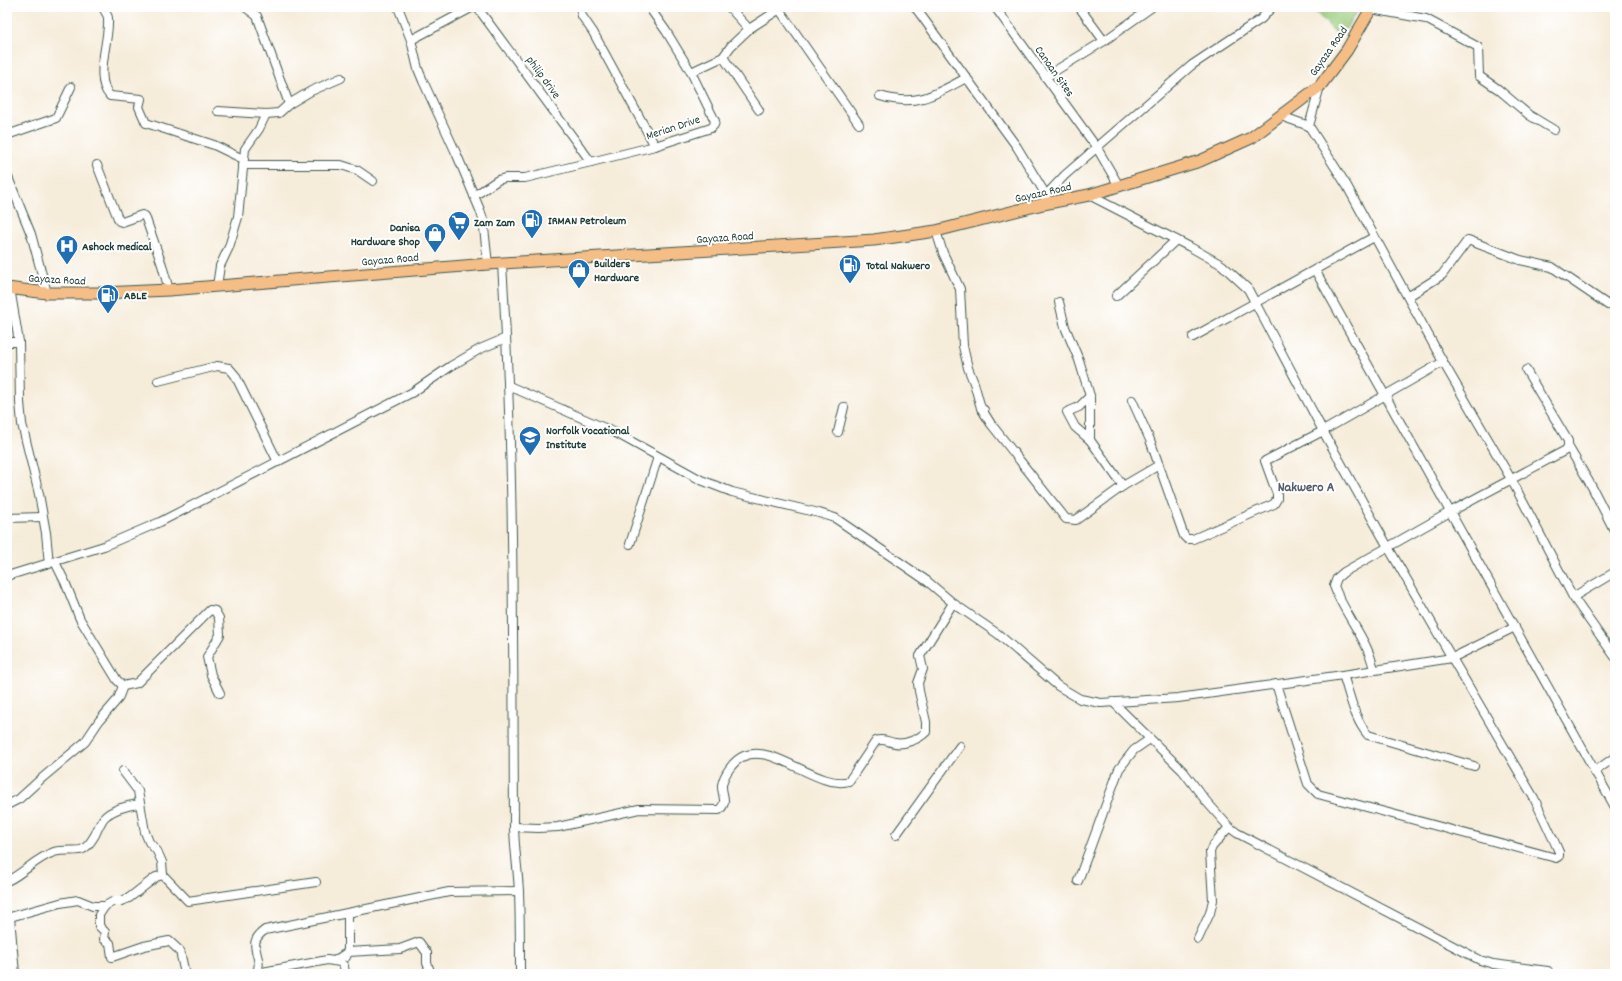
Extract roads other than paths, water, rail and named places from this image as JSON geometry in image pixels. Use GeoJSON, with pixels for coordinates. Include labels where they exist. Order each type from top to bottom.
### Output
{"type":"FeatureCollection","features":[{"type":"Feature","properties":{"kind":"main road","name":"Gayaza Road"},"geometry":{"type":"LineString","coordinates":[[8,288],[47,293],[102,293],[169,290],[488,264],[874,240],[936,231],[1044,200],[1089,195],[1200,161],[1251,138],[1320,86],[1348,50],[1371,8]]}},
{"type":"Feature","properties":{"kind":"street"},"geometry":{"type":"LineString","coordinates":[[103,7],[108,17],[103,74],[104,84],[110,96],[141,99],[139,107],[146,122],[214,145],[243,162],[341,165],[357,170],[373,181]]}},
{"type":"Feature","properties":{"kind":"street"},"geometry":{"type":"LineString","coordinates":[[245,7],[257,16],[289,104]]}},
{"type":"Feature","properties":{"kind":"street"},"geometry":{"type":"LineString","coordinates":[[398,7],[411,40],[418,69],[458,155],[483,219],[488,264]]}},
{"type":"Feature","properties":{"kind":"street"},"geometry":{"type":"LineString","coordinates":[[411,40],[473,7]]}},
{"type":"Feature","properties":{"kind":"street","name":"philip drive"},"geometry":{"type":"LineString","coordinates":[[477,7],[591,162]]}},
{"type":"Feature","properties":{"kind":"street"},"geometry":{"type":"LineString","coordinates":[[580,7],[582,16],[593,32],[655,146]]}},
{"type":"Feature","properties":{"kind":"street"},"geometry":{"type":"LineString","coordinates":[[649,7],[666,31],[691,72],[723,57],[731,46],[749,30],[781,8],[859,124]]}},
{"type":"Feature","properties":{"kind":"street"},"geometry":{"type":"LineString","coordinates":[[729,7],[749,30]]}},
{"type":"Feature","properties":{"kind":"street"},"geometry":{"type":"LineString","coordinates":[[915,7],[1017,147],[1044,200],[1065,175],[1192,65],[1261,19],[1272,7]]}},
{"type":"Feature","properties":{"kind":"street","name":"Canaan Sites"},"geometry":{"type":"LineString","coordinates":[[995,7],[1097,148],[1119,186]]}},
{"type":"Feature","properties":{"kind":"street"},"geometry":{"type":"LineString","coordinates":[[1079,7],[1104,41]]}},
{"type":"Feature","properties":{"kind":"street"},"geometry":{"type":"LineString","coordinates":[[1045,77],[1104,41],[1152,7]]}},
{"type":"Feature","properties":{"kind":"street"},"geometry":{"type":"LineString","coordinates":[[1371,8],[1426,19],[1478,47],[1479,76],[1498,89],[1530,115],[1554,130]]}},
{"type":"Feature","properties":{"kind":"street"},"geometry":{"type":"LineString","coordinates":[[723,57],[758,110]]}},
{"type":"Feature","properties":{"kind":"street","name":"Merian Drive"},"geometry":{"type":"LineString","coordinates":[[474,196],[498,180],[505,178],[525,178],[591,162],[655,146],[711,128],[715,121],[691,72]]}},
{"type":"Feature","properties":{"kind":"street"},"geometry":{"type":"LineString","coordinates":[[218,111],[266,114],[279,113],[289,104],[326,84],[341,78]]}},
{"type":"Feature","properties":{"kind":"street"},"geometry":{"type":"LineString","coordinates":[[880,96],[897,101],[921,99],[945,90],[966,78]]}},
{"type":"Feature","properties":{"kind":"street"},"geometry":{"type":"LineString","coordinates":[[1309,126],[1320,86]]}},
{"type":"Feature","properties":{"kind":"street"},"geometry":{"type":"LineString","coordinates":[[7,135],[56,118],[71,88]]}},
{"type":"Feature","properties":{"kind":"street"},"geometry":{"type":"LineString","coordinates":[[218,286],[220,266],[229,247],[238,217],[245,149],[259,128],[266,114]]}},
{"type":"Feature","properties":{"kind":"street"},"geometry":{"type":"LineString","coordinates":[[1281,116],[1309,126],[1347,186],[1409,296],[1443,362],[1511,479],[1573,597],[1615,658]]}},
{"type":"Feature","properties":{"kind":"street"},"geometry":{"type":"LineString","coordinates":[[97,165],[119,221],[122,222],[142,215],[145,216],[169,290]]}},
{"type":"Feature","properties":{"kind":"street"},"geometry":{"type":"LineString","coordinates":[[7,175],[31,234],[47,293]]}},
{"type":"Feature","properties":{"kind":"street"},"geometry":{"type":"LineString","coordinates":[[1089,195],[1222,265],[1248,289],[1323,431],[1388,547],[1534,798],[1559,852],[1558,857],[1318,794],[1308,784],[1276,684]]}},
{"type":"Feature","properties":{"kind":"street"},"geometry":{"type":"LineString","coordinates":[[936,231],[943,254],[960,289],[964,346],[968,368],[982,409],[991,424],[1066,519],[1076,520],[1123,486],[1159,465]]}},
{"type":"Feature","properties":{"kind":"street"},"geometry":{"type":"LineString","coordinates":[[1193,337],[1255,304],[1374,236]]}},
{"type":"Feature","properties":{"kind":"street"},"geometry":{"type":"LineString","coordinates":[[1116,296],[1176,240]]}},
{"type":"Feature","properties":{"kind":"street"},"geometry":{"type":"LineString","coordinates":[[1409,296],[1442,275],[1468,240],[1520,260],[1552,267],[1608,305]]}},
{"type":"Feature","properties":{"kind":"street"},"geometry":{"type":"LineString","coordinates":[[502,264],[509,386],[514,637],[514,827],[519,891],[520,974]]}},
{"type":"Feature","properties":{"kind":"street"},"geometry":{"type":"LineString","coordinates":[[1315,270],[1515,627],[1594,772],[1615,807]]}},
{"type":"Feature","properties":{"kind":"street"},"geometry":{"type":"LineString","coordinates":[[8,288],[19,342],[22,424],[52,563],[65,582],[80,619],[117,680],[124,686],[131,685],[142,679],[207,613],[213,610],[218,613],[220,635],[217,643],[209,652],[207,657],[220,693]]}},
{"type":"Feature","properties":{"kind":"street"},"geometry":{"type":"LineString","coordinates":[[1059,302],[1065,327],[1079,360],[1090,396],[1090,440]]}},
{"type":"Feature","properties":{"kind":"street"},"geometry":{"type":"LineString","coordinates":[[7,576],[104,546],[160,522],[413,392],[451,366],[480,349],[506,338]]}},
{"type":"Feature","properties":{"kind":"street"},"geometry":{"type":"LineString","coordinates":[[7,342],[19,342]]}},
{"type":"Feature","properties":{"kind":"street"},"geometry":{"type":"LineString","coordinates":[[1132,400],[1150,440],[1184,536],[1187,539],[1193,539],[1274,504],[1277,499],[1277,494],[1265,461],[1323,431],[1443,362]]}},
{"type":"Feature","properties":{"kind":"street"},"geometry":{"type":"LineString","coordinates":[[158,381],[217,366],[229,368],[235,374],[278,462]]}},
{"type":"Feature","properties":{"kind":"street"},"geometry":{"type":"LineString","coordinates":[[1526,370],[1568,442],[1568,446],[1592,487],[1615,532]]}},
{"type":"Feature","properties":{"kind":"street"},"geometry":{"type":"LineString","coordinates":[[509,386],[616,433],[701,480],[725,490],[835,518],[921,576],[953,603],[998,634],[1035,667],[1071,695],[1090,702],[1178,698],[1452,658],[1515,627]]}},
{"type":"Feature","properties":{"kind":"street"},"geometry":{"type":"LineString","coordinates":[[1090,396],[1079,407],[1067,412],[1076,426],[1090,440],[1123,486]]}},
{"type":"Feature","properties":{"kind":"street"},"geometry":{"type":"LineString","coordinates":[[838,432],[844,407]]}},
{"type":"Feature","properties":{"kind":"street"},"geometry":{"type":"LineString","coordinates":[[1374,670],[1367,647],[1347,614],[1334,586],[1337,578],[1344,572],[1450,512],[1566,450],[1568,446]]}},
{"type":"Feature","properties":{"kind":"street"},"geometry":{"type":"LineString","coordinates":[[630,544],[658,457]]}},
{"type":"Feature","properties":{"kind":"street"},"geometry":{"type":"LineString","coordinates":[[7,518],[43,517]]}},
{"type":"Feature","properties":{"kind":"street"},"geometry":{"type":"LineString","coordinates":[[1573,597],[1615,572]]}},
{"type":"Feature","properties":{"kind":"street"},"geometry":{"type":"LineString","coordinates":[[514,827],[558,827],[639,809],[719,810],[725,801],[722,786],[728,772],[733,764],[741,758],[752,754],[769,756],[830,780],[841,783],[849,781],[876,741],[882,740],[900,743],[919,737],[926,732],[926,722],[918,683],[923,669],[920,656],[953,603]]}},
{"type":"Feature","properties":{"kind":"street"},"geometry":{"type":"LineString","coordinates":[[1343,675],[1355,713],[1368,735],[1474,766]]}},
{"type":"Feature","properties":{"kind":"street"},"geometry":{"type":"LineString","coordinates":[[7,805],[19,799],[41,778],[85,742],[98,721],[118,699],[124,686]]}},
{"type":"Feature","properties":{"kind":"street"},"geometry":{"type":"LineString","coordinates":[[1113,702],[1183,771],[1229,827],[1237,833],[1480,960],[1493,964],[1520,966],[1548,971]]}},
{"type":"Feature","properties":{"kind":"street"},"geometry":{"type":"LineString","coordinates":[[1078,881],[1120,769],[1134,750],[1150,740]]}},
{"type":"Feature","properties":{"kind":"street"},"geometry":{"type":"LineString","coordinates":[[896,835],[960,746]]}},
{"type":"Feature","properties":{"kind":"street"},"geometry":{"type":"LineString","coordinates":[[1594,772],[1615,757]]}},
{"type":"Feature","properties":{"kind":"street"},"geometry":{"type":"LineString","coordinates":[[123,771],[138,791],[139,804],[145,832],[149,842],[157,851],[162,862],[163,876],[188,902],[316,882]]}},
{"type":"Feature","properties":{"kind":"street"},"geometry":{"type":"LineString","coordinates":[[7,881],[37,860],[54,852],[66,849],[81,851],[89,845],[104,818],[130,805],[139,804]]}},
{"type":"Feature","properties":{"kind":"street"},"geometry":{"type":"LineString","coordinates":[[1198,938],[1210,913],[1213,900],[1210,852],[1212,847],[1229,827]]}},
{"type":"Feature","properties":{"kind":"street"},"geometry":{"type":"LineString","coordinates":[[163,876],[151,880],[129,898],[121,901],[114,901],[105,906],[99,915],[98,926],[105,932],[104,939],[110,943],[112,957],[144,946],[169,941],[180,951],[185,974]]}},
{"type":"Feature","properties":{"kind":"street"},"geometry":{"type":"LineString","coordinates":[[344,970],[340,962],[334,961],[317,962],[256,974],[258,962],[254,941],[257,935],[264,930],[448,892],[519,891]]}},
{"type":"Feature","properties":{"kind":"street"},"geometry":{"type":"LineString","coordinates":[[16,974],[9,916],[78,900],[93,906],[105,906]]}},
{"type":"Feature","properties":{"kind":"street"},"geometry":{"type":"LineString","coordinates":[[344,970],[348,952],[348,913]]}},
{"type":"Feature","properties":{"kind":"street"},"geometry":{"type":"LineString","coordinates":[[334,961],[348,952],[400,949],[419,942],[427,953],[427,963],[431,974]]}},
{"type":"Feature","properties":{"kind":"place","name":"IRMAN Petroleum"},"geometry":{"type":"Point","coordinates":[532,240]}},
{"type":"Feature","properties":{"kind":"place","name":"Zam Zam"},"geometry":{"type":"Point","coordinates":[459,242]}},
{"type":"Feature","properties":{"kind":"place","name":"Danisa Hardware Shop"},"geometry":{"type":"Point","coordinates":[435,254]}},
{"type":"Feature","properties":{"kind":"place","name":"Ashock medical"},"geometry":{"type":"Point","coordinates":[67,266]}},
{"type":"Feature","properties":{"kind":"place","name":"Total Nakwero"},"geometry":{"type":"Point","coordinates":[850,284]}},
{"type":"Feature","properties":{"kind":"place","name":"Builders Hardware"},"geometry":{"type":"Point","coordinates":[579,290]}},
{"type":"Feature","properties":{"kind":"place","name":"ABLE"},"geometry":{"type":"Point","coordinates":[108,314]}},
{"type":"Feature","properties":{"kind":"place","name":"Norfolk Vocational Institute"},"geometry":{"type":"Point","coordinates":[530,456]}},
{"type":"Feature","properties":{"kind":"district","name":"Nakwero A"},"geometry":{"type":"Point","coordinates":[1306,486]}}]}
